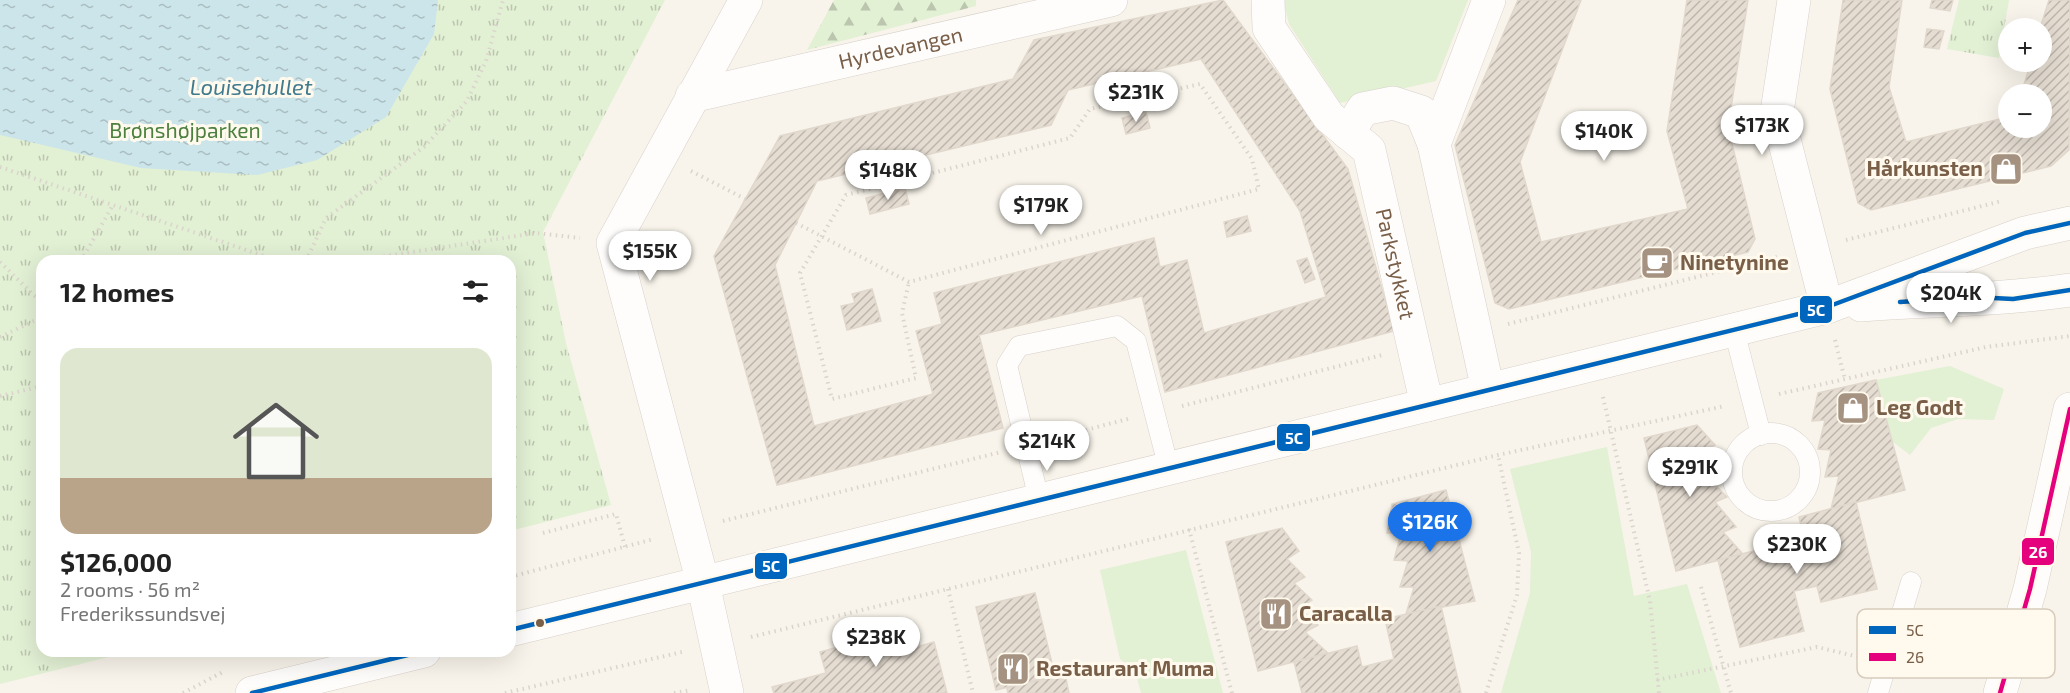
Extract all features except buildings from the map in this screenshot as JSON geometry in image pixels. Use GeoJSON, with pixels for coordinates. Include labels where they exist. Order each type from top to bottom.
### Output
{"type":"FeatureCollection","features":[{"type":"Feature","properties":{"kind":"street"},"geometry":{"type":"LineString","coordinates":[[727,693],[703,583],[613,243],[746,0]]}},
{"type":"Feature","properties":{"kind":"street","name":"Hyrdevangen"},"geometry":{"type":"LineString","coordinates":[[692,96],[1111,0]]}},
{"type":"Feature","properties":{"kind":"street","name":"Parkstykket"},"geometry":{"type":"LineString","coordinates":[[1268,0],[1269,28],[1329,117],[1369,150],[1427,405]]}},
{"type":"Feature","properties":{"kind":"street"},"geometry":{"type":"LineString","coordinates":[[1434,144],[1489,0]]}},
{"type":"Feature","properties":{"kind":"street"},"geometry":{"type":"LineString","coordinates":[[1794,0],[1777,112],[1827,307]]}},
{"type":"Feature","properties":{"kind":"street"},"geometry":{"type":"LineString","coordinates":[[1348,133],[1363,109],[1393,103],[1421,112],[1434,144],[1488,390]]}},
{"type":"Feature","properties":{"kind":"street"},"geometry":{"type":"LineString","coordinates":[[516,629],[1827,307],[2025,233],[2070,223]]}},
{"type":"Feature","properties":{"kind":"street"},"geometry":{"type":"LineString","coordinates":[[1827,307],[1974,297],[2013,298],[2070,290]]}},
{"type":"Feature","properties":{"kind":"street"},"geometry":{"type":"LineString","coordinates":[[2024,609],[2070,409]]}},
{"type":"Feature","properties":{"kind":"street"},"geometry":{"type":"LineString","coordinates":[[255,693],[317,686],[406,657]]}},
{"type":"Feature","properties":{"kind":"street"},"geometry":{"type":"LineString","coordinates":[[2000,693],[2004,678]]}},
{"type":"Feature","properties":{"kind":"lane"},"geometry":{"type":"LineString","coordinates":[[1039,500],[1007,365],[1018,346],[1117,326],[1136,341],[1169,468]]}},
{"type":"Feature","properties":{"kind":"lane"},"geometry":{"type":"LineString","coordinates":[[1734,330],[1761,435]]}},
{"type":"Feature","properties":{"kind":"lane"},"geometry":{"type":"LineString","coordinates":[[1778,433],[1800,444],[1810,467],[1806,491],[1789,508],[1764,512],[1742,500],[1731,478],[1735,453],[1753,437],[1761,435],[1778,433]]}},
{"type":"Feature","properties":{"kind":"lane"},"geometry":{"type":"LineString","coordinates":[[1903,609],[1911,582]]}},
{"type":"Feature","properties":{"kind":"lane"},"geometry":{"type":"LineString","coordinates":[[1878,693],[1882,678]]}},
{"type":"Feature","properties":{"kind":"path"},"geometry":{"type":"LineString","coordinates":[[309,255],[326,218],[424,147],[467,101],[486,61],[503,0]]}},
{"type":"Feature","properties":{"kind":"path"},"geometry":{"type":"LineString","coordinates":[[796,224],[820,236],[909,282],[1259,189],[1251,159],[1200,84],[1090,109],[1070,138],[846,195],[820,236],[800,273],[832,399],[916,378],[902,313],[909,282]]}},
{"type":"Feature","properties":{"kind":"path"},"geometry":{"type":"LineString","coordinates":[[660,156],[745,199]]}},
{"type":"Feature","properties":{"kind":"path"},"geometry":{"type":"LineString","coordinates":[[0,167],[261,255]]}},
{"type":"Feature","properties":{"kind":"path"},"geometry":{"type":"LineString","coordinates":[[1811,248],[2009,200]]}},
{"type":"Feature","properties":{"kind":"path"},"geometry":{"type":"LineString","coordinates":[[84,255],[113,205]]}},
{"type":"Feature","properties":{"kind":"path"},"geometry":{"type":"LineString","coordinates":[[392,255],[536,232],[613,243]]}},
{"type":"Feature","properties":{"kind":"path"},"geometry":{"type":"LineString","coordinates":[[0,262],[36,297]]}},
{"type":"Feature","properties":{"kind":"path"},"geometry":{"type":"LineString","coordinates":[[0,337],[36,320]]}},
{"type":"Feature","properties":{"kind":"path"},"geometry":{"type":"LineString","coordinates":[[505,693],[717,646],[1498,455],[1986,347],[2070,336]]}},
{"type":"Feature","properties":{"kind":"path"},"geometry":{"type":"LineString","coordinates":[[1597,363],[1610,431],[1650,601],[1659,693]]}},
{"type":"Feature","properties":{"kind":"path"},"geometry":{"type":"LineString","coordinates":[[0,396],[36,387]]}},
{"type":"Feature","properties":{"kind":"path"},"geometry":{"type":"LineString","coordinates":[[1486,693],[1517,595],[1519,553],[1498,455]]}},
{"type":"Feature","properties":{"kind":"path"},"geometry":{"type":"LineString","coordinates":[[543,533],[616,514],[625,547]]}},
{"type":"Feature","properties":{"kind":"path"},"geometry":{"type":"LineString","coordinates":[[1189,529],[1232,693]]}},
{"type":"Feature","properties":{"kind":"path"},"geometry":{"type":"LineString","coordinates":[[1701,587],[1731,693]]}},
{"type":"Feature","properties":{"kind":"path"},"geometry":{"type":"LineString","coordinates":[[948,589],[973,693]]}},
{"type":"Feature","properties":{"kind":"path"},"geometry":{"type":"LineString","coordinates":[[1657,680],[1817,647],[1857,656]]}},
{"type":"Feature","properties":{"kind":"green space","name":"Brønshøjparken"},"geometry":{"type":"Polygon","coordinates":[[[0,0],[665,0],[543,232],[566,343],[611,505],[516,529],[516,255],[36,255],[36,657],[109,657],[0,684],[0,0]]]}},
{"type":"Feature","properties":{"kind":"green space"},"geometry":{"type":"Polygon","coordinates":[[[834,0],[976,0],[976,6],[807,50],[834,0]]]}},
{"type":"Feature","properties":{"kind":"green space"},"geometry":{"type":"Polygon","coordinates":[[[1283,0],[1468,0],[1436,81],[1340,103],[1289,24],[1283,0]]]}},
{"type":"Feature","properties":{"kind":"green space"},"geometry":{"type":"Polygon","coordinates":[[[1959,0],[2009,0],[2006,18],[1998,18],[1998,58],[1947,49],[1959,0]]]}},
{"type":"Feature","properties":{"kind":"green space"},"geometry":{"type":"Polygon","coordinates":[[[1950,366],[2004,389],[1994,420],[1958,419],[1931,428],[1910,455],[1893,442],[1876,380],[1950,366]]]}},
{"type":"Feature","properties":{"kind":"green space"},"geometry":{"type":"Polygon","coordinates":[[[1607,447],[1634,596],[1687,584],[1721,693],[1501,693],[1530,593],[1531,552],[1510,469],[1607,447]]]}},
{"type":"Feature","properties":{"kind":"green space"},"geometry":{"type":"Polygon","coordinates":[[[1186,550],[1223,693],[1141,693],[1135,670],[1120,659],[1100,570],[1186,550]]]}},
{"type":"Feature","properties":{"kind":"water","name":"Louisehullet"},"geometry":{"type":"Polygon","coordinates":[[[0,0],[438,0],[434,34],[386,117],[317,160],[257,175],[141,168],[0,135],[0,0]]]}},
{"type":"Feature","properties":{"kind":"transit line","name":"5C"},"geometry":{"type":"LineString","coordinates":[[516,629],[1827,307],[2025,233],[2070,223]]}},
{"type":"Feature","properties":{"kind":"transit line","name":"5C"},"geometry":{"type":"LineString","coordinates":[[1900,302],[1974,297],[2013,299],[2070,290]]}},
{"type":"Feature","properties":{"kind":"transit line","name":"26"},"geometry":{"type":"LineString","coordinates":[[2024,609],[2070,409]]}},
{"type":"Feature","properties":{"kind":"transit line","name":"5C"},"geometry":{"type":"LineString","coordinates":[[252,693],[399,657]]}},
{"type":"Feature","properties":{"kind":"transit line","name":"26"},"geometry":{"type":"LineString","coordinates":[[2000,693],[2004,678]]}},
{"type":"Feature","properties":{"kind":"place","name":"Hårkunsten"},"geometry":{"type":"Point","coordinates":[2006,169]}},
{"type":"Feature","properties":{"kind":"place","name":"Ninetynine"},"geometry":{"type":"Point","coordinates":[1657,263]}},
{"type":"Feature","properties":{"kind":"place","name":"Leg Godt"},"geometry":{"type":"Point","coordinates":[1853,408]}},
{"type":"Feature","properties":{"kind":"place","name":"Caracalla"},"geometry":{"type":"Point","coordinates":[1276,614]}},
{"type":"Feature","properties":{"kind":"place","name":"Restaurant Muma"},"geometry":{"type":"Point","coordinates":[1013,669]}}]}
